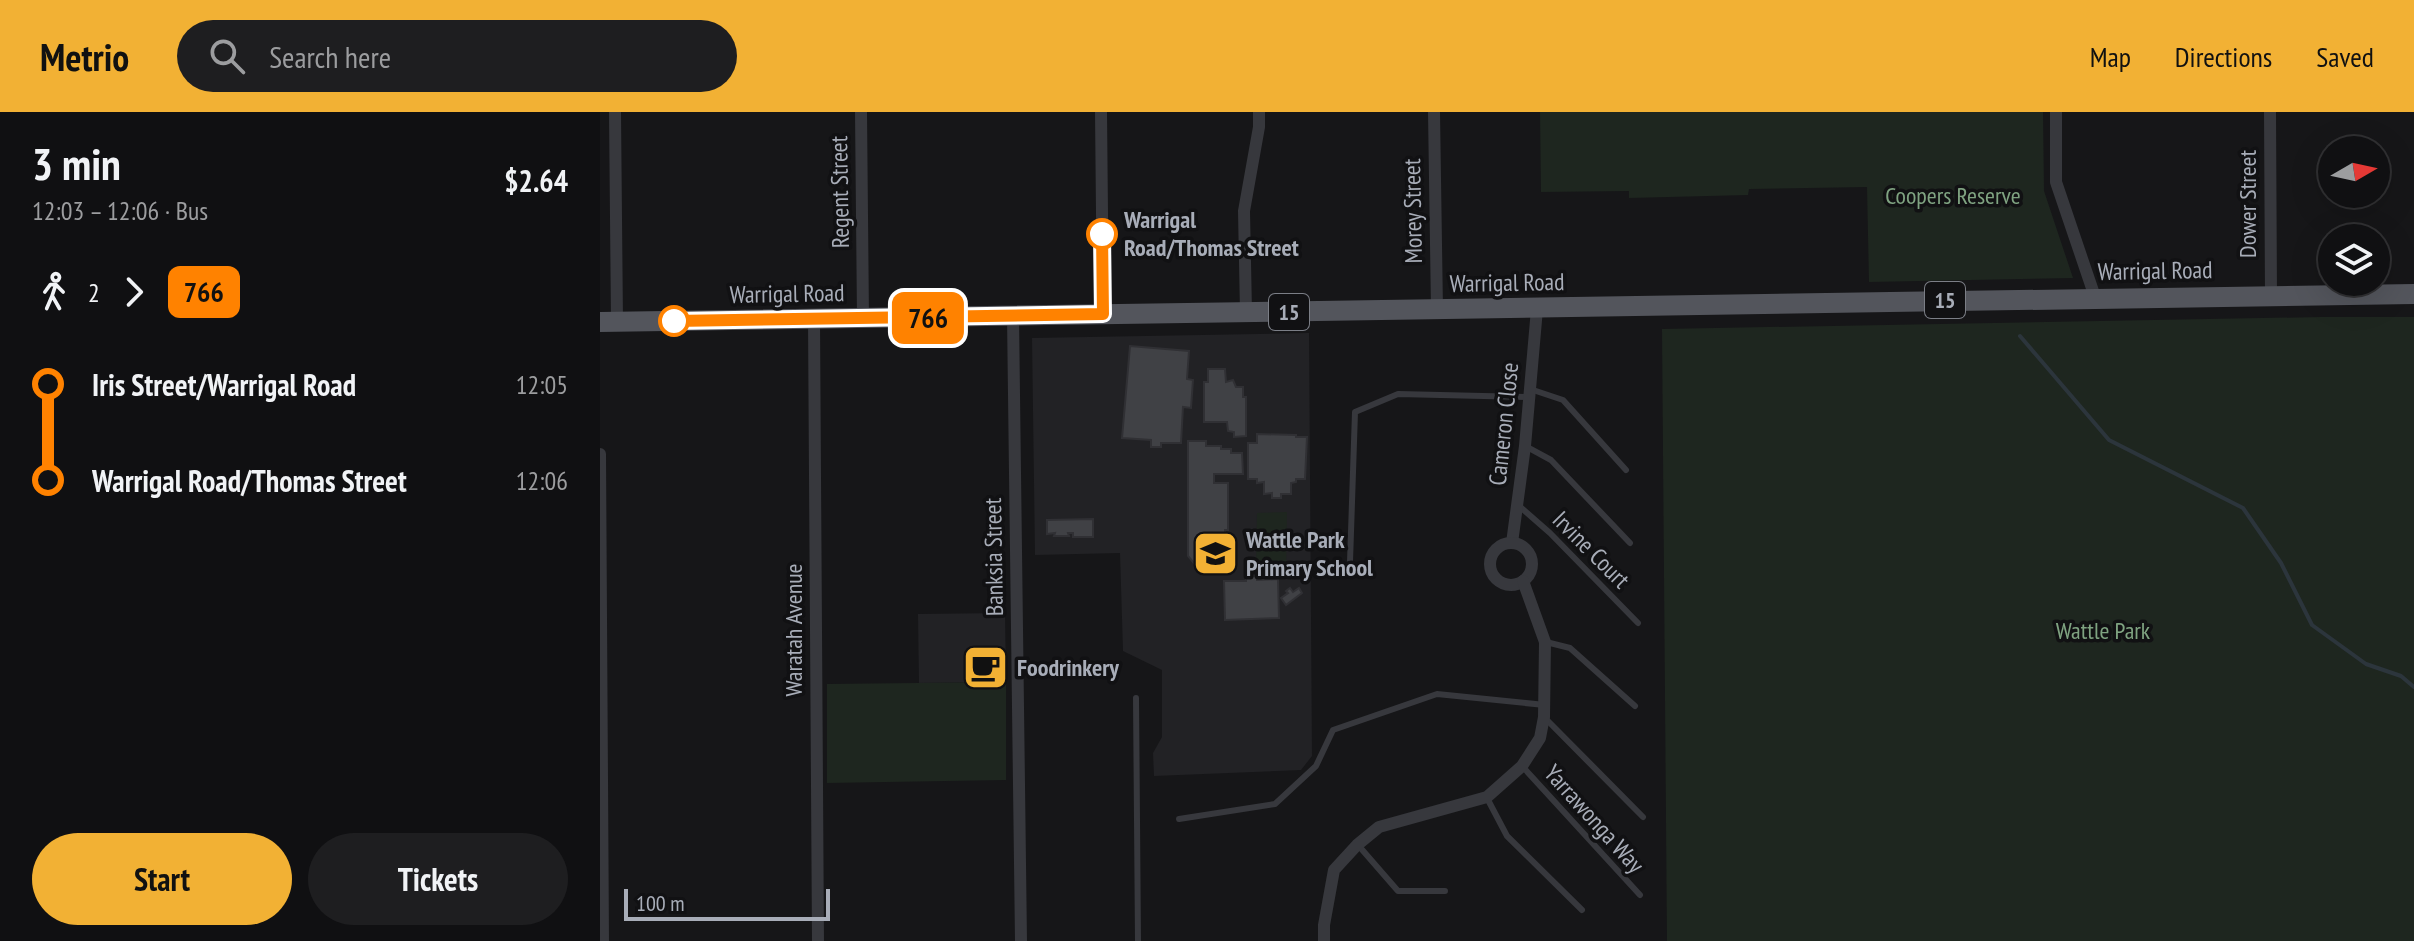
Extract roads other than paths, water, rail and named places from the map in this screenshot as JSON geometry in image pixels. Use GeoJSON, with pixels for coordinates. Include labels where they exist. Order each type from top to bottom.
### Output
{"type":"FeatureCollection","features":[{"type":"Feature","properties":{"kind":"main road","name":"Warrigal Road"},"geometry":{"type":"LineString","coordinates":[[609,322],[2414,294]]}},
{"type":"Feature","properties":{"kind":"street"},"geometry":{"type":"LineString","coordinates":[[609,322],[615,112]]}},
{"type":"Feature","properties":{"kind":"street","name":"Regent Street"},"geometry":{"type":"LineString","coordinates":[[861,112],[863,319]]}},
{"type":"Feature","properties":{"kind":"street"},"geometry":{"type":"LineString","coordinates":[[1101,112],[1103,314]]}},
{"type":"Feature","properties":{"kind":"street"},"geometry":{"type":"LineString","coordinates":[[1246,312],[1244,211],[1259,112]]}},
{"type":"Feature","properties":{"kind":"street","name":"Morey Street"},"geometry":{"type":"LineString","coordinates":[[1434,112],[1437,310]]}},
{"type":"Feature","properties":{"kind":"street"},"geometry":{"type":"LineString","coordinates":[[2056,112],[2056,182],[2095,297]]}},
{"type":"Feature","properties":{"kind":"street","name":"Dower Street"},"geometry":{"type":"LineString","coordinates":[[2270,112],[2271,296]]}},
{"type":"Feature","properties":{"kind":"street","name":"Cameron Close"},"geometry":{"type":"LineString","coordinates":[[1512,543],[1525,446],[1537,309]]}},
{"type":"Feature","properties":{"kind":"street","name":"Banksia Street"},"geometry":{"type":"LineString","coordinates":[[1013,316],[1021,941]]}},
{"type":"Feature","properties":{"kind":"street","name":"Waratah Avenue"},"geometry":{"type":"LineString","coordinates":[[814,319],[818,941]]}},
{"type":"Feature","properties":{"kind":"street"},"geometry":{"type":"LineString","coordinates":[[600,454],[603,941]]}},
{"type":"Feature","properties":{"kind":"street"},"geometry":{"type":"LineString","coordinates":[[1512,543],[1524,548],[1531,558],[1531,571],[1523,581],[1506,585],[1492,573],[1490,566],[1494,552],[1512,543]]}},
{"type":"Feature","properties":{"kind":"street"},"geometry":{"type":"LineString","coordinates":[[1324,941],[1334,870],[1357,845],[1379,827],[1487,797],[1522,766],[1540,738],[1544,711],[1545,642],[1523,581]]}},
{"type":"Feature","properties":{"kind":"lane"},"geometry":{"type":"LineString","coordinates":[[1350,562],[1355,412],[1398,394],[1530,393],[1563,400],[1626,470]]}},
{"type":"Feature","properties":{"kind":"lane"},"geometry":{"type":"LineString","coordinates":[[1525,446],[1551,460],[1630,543]]}},
{"type":"Feature","properties":{"kind":"lane","name":"Irvine Court"},"geometry":{"type":"LineString","coordinates":[[1518,505],[1550,533],[1638,623]]}},
{"type":"Feature","properties":{"kind":"lane"},"geometry":{"type":"LineString","coordinates":[[1545,642],[1570,648],[1635,706]]}},
{"type":"Feature","properties":{"kind":"lane"},"geometry":{"type":"LineString","coordinates":[[1179,819],[1275,804],[1316,766],[1333,730],[1437,694],[1544,711],[1643,817]]}},
{"type":"Feature","properties":{"kind":"lane"},"geometry":{"type":"LineString","coordinates":[[1136,698],[1138,941]]}},
{"type":"Feature","properties":{"kind":"lane","name":"Yarrawonga Way"},"geometry":{"type":"LineString","coordinates":[[1522,766],[1640,895]]}},
{"type":"Feature","properties":{"kind":"lane"},"geometry":{"type":"LineString","coordinates":[[1487,797],[1507,836],[1582,910]]}},
{"type":"Feature","properties":{"kind":"lane"},"geometry":{"type":"LineString","coordinates":[[1357,845],[1398,891],[1445,891]]}},
{"type":"Feature","properties":{"kind":"waterway"},"geometry":{"type":"LineString","coordinates":[[2020,336],[2109,440],[2243,508],[2281,563],[2312,625],[2366,664],[2401,676],[2414,687]]}},
{"type":"Feature","properties":{"kind":"place","name":"Warrigal Road/Thomas Street"},"geometry":{"type":"Point","coordinates":[1102,234]}},
{"type":"Feature","properties":{"kind":"place","name":"Wattle Park Primary School"},"geometry":{"type":"Point","coordinates":[1215,554]}},
{"type":"Feature","properties":{"kind":"place","name":"Foodrinkery"},"geometry":{"type":"Point","coordinates":[986,668]}},
{"type":"Feature","properties":{"kind":"park label","name":"Coopers Reserve"},"geometry":{"type":"Point","coordinates":[1953,196]}},
{"type":"Feature","properties":{"kind":"park label","name":"Wattle Park"},"geometry":{"type":"Point","coordinates":[2103,631]}}]}
